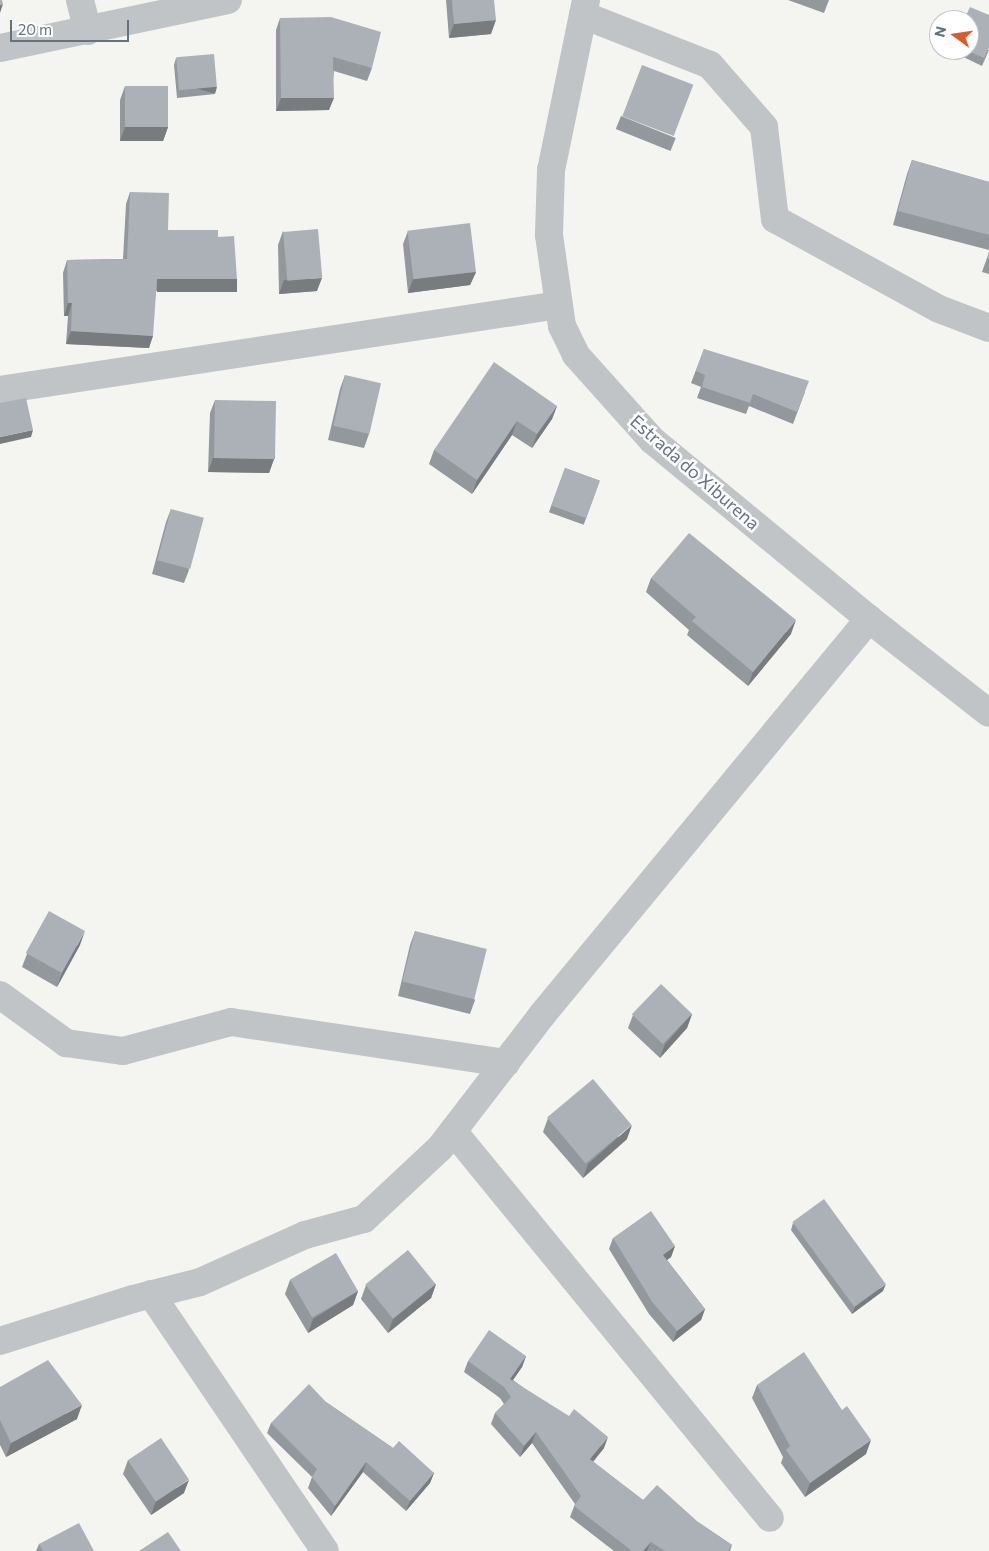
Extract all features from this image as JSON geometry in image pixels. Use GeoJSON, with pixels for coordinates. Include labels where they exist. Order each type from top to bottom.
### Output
{"type":"FeatureCollection","features":[{"type":"Feature","properties":{"kind":"street"},"geometry":{"type":"LineString","coordinates":[[80,0],[88,31]]}},
{"type":"Feature","properties":{"kind":"street"},"geometry":{"type":"LineString","coordinates":[[0,48],[228,0]]}},
{"type":"Feature","properties":{"kind":"street"},"geometry":{"type":"LineString","coordinates":[[585,8],[710,65],[764,127],[775,219],[939,309],[989,328]]}},
{"type":"Feature","properties":{"kind":"street","name":"Estrada do Xiburena"},"geometry":{"type":"LineString","coordinates":[[585,8],[551,170],[549,235],[562,326],[576,355],[652,440],[869,619],[989,713]]}},
{"type":"Feature","properties":{"kind":"street"},"geometry":{"type":"LineString","coordinates":[[0,390],[559,305]]}},
{"type":"Feature","properties":{"kind":"street"},"geometry":{"type":"LineString","coordinates":[[0,1341],[151,1294],[200,1282],[305,1235],[364,1219],[440,1148],[506,1063],[869,619]]}},
{"type":"Feature","properties":{"kind":"street"},"geometry":{"type":"LineString","coordinates":[[0,995],[66,1043],[123,1051],[231,1022],[506,1063]]}},
{"type":"Feature","properties":{"kind":"street"},"geometry":{"type":"LineString","coordinates":[[453,1132],[770,1518]]}},
{"type":"Feature","properties":{"kind":"street"},"geometry":{"type":"LineString","coordinates":[[151,1294],[325,1551]]}},
{"type":"Feature","properties":{"kind":"building"},"geometry":{"type":"Polygon","coordinates":[[[452,0],[494,0],[496,20],[454,24],[452,0]]]}},
{"type":"Feature","properties":{"kind":"building"},"geometry":{"type":"Polygon","coordinates":[[[979,11],[989,15],[989,48],[984,58],[979,56],[979,11]]]}},
{"type":"Feature","properties":{"kind":"building"},"geometry":{"type":"Polygon","coordinates":[[[331,17],[381,32],[372,68],[333,57],[334,98],[281,98],[280,18],[331,17]]]}},
{"type":"Feature","properties":{"kind":"building"},"geometry":{"type":"Polygon","coordinates":[[[214,54],[217,87],[179,90],[176,57],[214,54]]]}},
{"type":"Feature","properties":{"kind":"building"},"geometry":{"type":"Polygon","coordinates":[[[642,65],[693,85],[674,136],[622,116],[642,65]]]}},
{"type":"Feature","properties":{"kind":"building"},"geometry":{"type":"Polygon","coordinates":[[[125,86],[168,86],[168,127],[125,127],[125,86]]]}},
{"type":"Feature","properties":{"kind":"building"},"geometry":{"type":"Polygon","coordinates":[[[912,160],[989,182],[989,235],[898,211],[912,160]]]}},
{"type":"Feature","properties":{"kind":"building"},"geometry":{"type":"Polygon","coordinates":[[[130,192],[169,193],[168,230],[218,230],[218,237],[234,236],[237,279],[157,279],[153,336],[71,331],[72,303],[68,303],[67,260],[127,259],[130,192]]]}},
{"type":"Feature","properties":{"kind":"building"},"geometry":{"type":"Polygon","coordinates":[[[470,223],[476,272],[413,279],[407,231],[470,223]]]}},
{"type":"Feature","properties":{"kind":"building"},"geometry":{"type":"Polygon","coordinates":[[[318,229],[322,278],[287,281],[283,232],[318,229]]]}},
{"type":"Feature","properties":{"kind":"building"},"geometry":{"type":"Polygon","coordinates":[[[704,349],[809,381],[797,412],[753,394],[750,403],[702,387],[705,375],[696,371],[704,349]]]}},
{"type":"Feature","properties":{"kind":"building"},"geometry":{"type":"Polygon","coordinates":[[[494,362],[557,406],[537,434],[517,421],[477,480],[434,450],[494,362]]]}},
{"type":"Feature","properties":{"kind":"building"},"geometry":{"type":"Polygon","coordinates":[[[345,375],[381,383],[369,434],[333,426],[345,375]]]}},
{"type":"Feature","properties":{"kind":"building"},"geometry":{"type":"Polygon","coordinates":[[[26,398],[33,430],[0,437],[0,403],[26,398]]]}},
{"type":"Feature","properties":{"kind":"building"},"geometry":{"type":"Polygon","coordinates":[[[215,400],[276,401],[275,459],[214,458],[215,400]]]}},
{"type":"Feature","properties":{"kind":"building"},"geometry":{"type":"Polygon","coordinates":[[[565,468],[600,481],[586,518],[551,506],[565,468]]]}},
{"type":"Feature","properties":{"kind":"building"},"geometry":{"type":"Polygon","coordinates":[[[171,509],[204,518],[190,569],[157,560],[171,509]]]}},
{"type":"Feature","properties":{"kind":"building"},"geometry":{"type":"Polygon","coordinates":[[[689,533],[796,620],[753,672],[692,621],[696,617],[651,578],[689,533]]]}},
{"type":"Feature","properties":{"kind":"building"},"geometry":{"type":"Polygon","coordinates":[[[49,911],[85,931],[62,973],[26,953],[49,911]]]}},
{"type":"Feature","properties":{"kind":"building"},"geometry":{"type":"Polygon","coordinates":[[[415,931],[487,949],[474,999],[402,981],[415,931]]]}},
{"type":"Feature","properties":{"kind":"building"},"geometry":{"type":"Polygon","coordinates":[[[661,984],[692,1014],[663,1044],[632,1014],[661,984]]]}},
{"type":"Feature","properties":{"kind":"building"},"geometry":{"type":"Polygon","coordinates":[[[593,1079],[632,1125],[586,1164],[547,1118],[593,1079]]]}},
{"type":"Feature","properties":{"kind":"building"},"geometry":{"type":"Polygon","coordinates":[[[824,1199],[886,1284],[854,1307],[792,1222],[824,1199]]]}},
{"type":"Feature","properties":{"kind":"building"},"geometry":{"type":"Polygon","coordinates":[[[651,1211],[675,1246],[663,1255],[705,1309],[677,1331],[653,1303],[613,1238],[651,1211]]]}},
{"type":"Feature","properties":{"kind":"building"},"geometry":{"type":"Polygon","coordinates":[[[408,1250],[436,1284],[393,1319],[365,1285],[408,1250]]]}},
{"type":"Feature","properties":{"kind":"building"},"geometry":{"type":"Polygon","coordinates":[[[336,1253],[358,1291],[312,1318],[290,1280],[336,1253]]]}},
{"type":"Feature","properties":{"kind":"building"},"geometry":{"type":"Polygon","coordinates":[[[489,1330],[526,1356],[510,1379],[569,1416],[574,1409],[608,1437],[590,1459],[643,1500],[657,1485],[698,1522],[732,1545],[728,1551],[665,1551],[651,1542],[643,1551],[632,1551],[574,1506],[581,1496],[536,1432],[524,1446],[495,1413],[511,1397],[504,1387],[468,1361],[489,1330]]]}},
{"type":"Feature","properties":{"kind":"building"},"geometry":{"type":"Polygon","coordinates":[[[804,1352],[842,1410],[847,1406],[871,1440],[810,1483],[786,1450],[790,1446],[757,1385],[804,1352]]]}},
{"type":"Feature","properties":{"kind":"building"},"geometry":{"type":"Polygon","coordinates":[[[48,1360],[82,1405],[11,1443],[0,1420],[0,1387],[48,1360]]]}},
{"type":"Feature","properties":{"kind":"building"},"geometry":{"type":"Polygon","coordinates":[[[309,1384],[326,1402],[393,1448],[399,1441],[434,1473],[410,1501],[366,1462],[335,1506],[312,1477],[317,1469],[271,1423],[309,1384]]]}},
{"type":"Feature","properties":{"kind":"building"},"geometry":{"type":"Polygon","coordinates":[[[161,1438],[189,1479],[156,1502],[128,1460],[161,1438]]]}},
{"type":"Feature","properties":{"kind":"building"},"geometry":{"type":"Polygon","coordinates":[[[79,1523],[94,1551],[43,1551],[39,1544],[79,1523]]]}},
{"type":"Feature","properties":{"kind":"building"},"geometry":{"type":"Polygon","coordinates":[[[168,1532],[181,1551],[139,1551],[168,1532]]]}}]}
